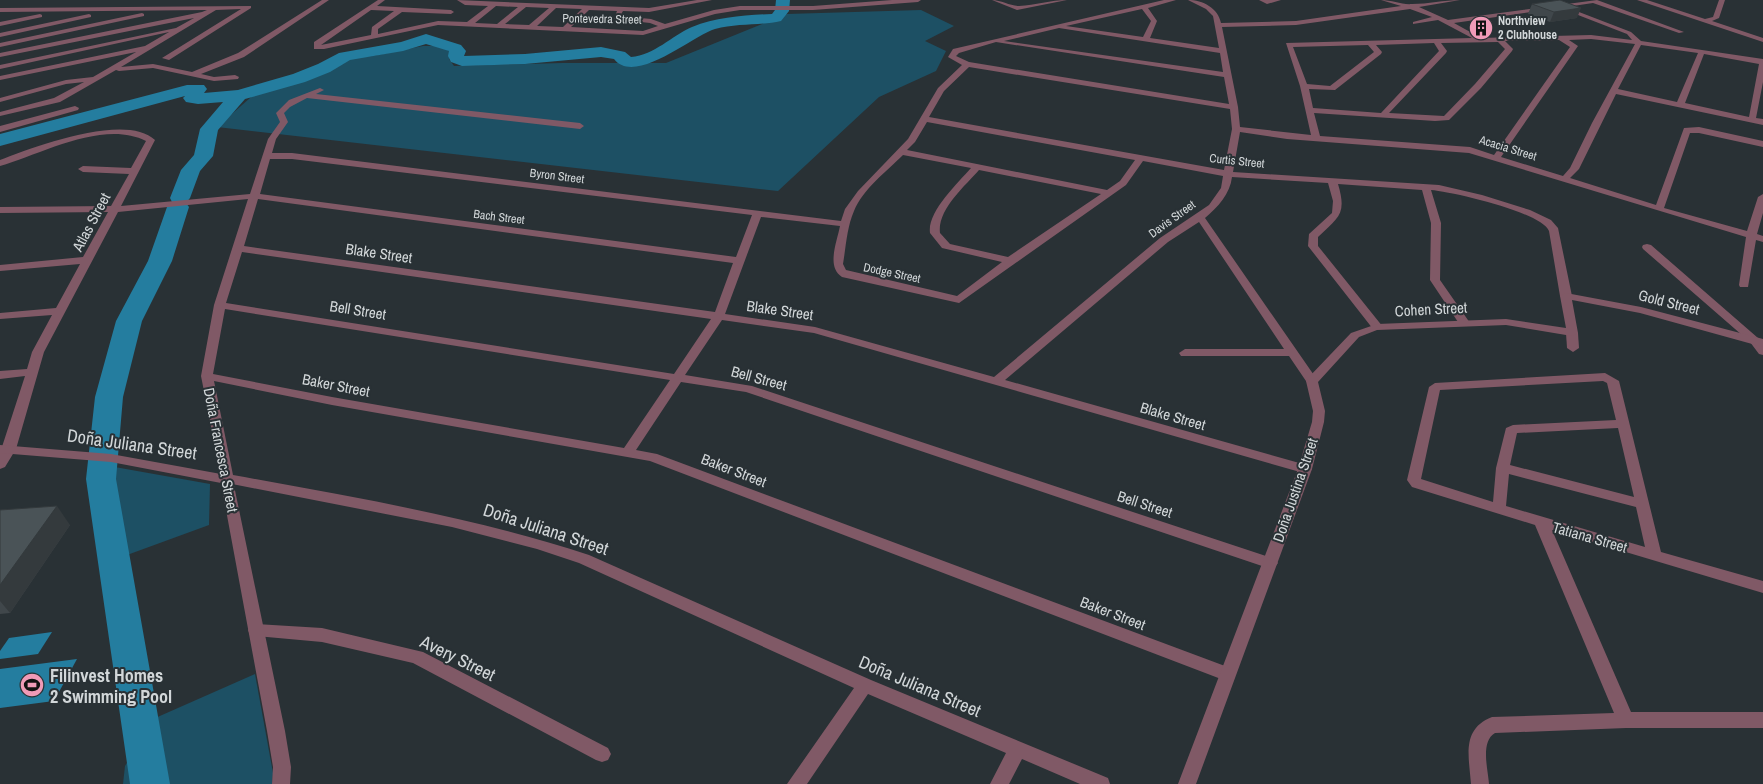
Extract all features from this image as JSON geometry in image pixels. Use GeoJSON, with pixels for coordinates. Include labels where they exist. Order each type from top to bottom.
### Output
{"type":"FeatureCollection","features":[{"type":"Feature","properties":{"kind":"street"},"geometry":{"type":"LineString","coordinates":[[192,75],[241,55],[326,0]]}},
{"type":"Feature","properties":{"kind":"street"},"geometry":{"type":"LineString","coordinates":[[382,0],[317,44],[317,47],[438,23],[462,1],[649,10],[709,0]]}},
{"type":"Feature","properties":{"kind":"street"},"geometry":{"type":"LineString","coordinates":[[812,0],[813,8]]}},
{"type":"Feature","properties":{"kind":"street","name":"Pontevedra Street"},"geometry":{"type":"LineString","coordinates":[[438,23],[642,33],[714,12],[740,8],[793,9],[853,3],[918,0]]}},
{"type":"Feature","properties":{"kind":"street"},"geometry":{"type":"LineString","coordinates":[[995,0],[1014,8],[1064,0]]}},
{"type":"Feature","properties":{"kind":"street"},"geometry":{"type":"LineString","coordinates":[[1173,0],[991,40],[962,48],[952,54],[953,60],[967,64],[1234,107]]}},
{"type":"Feature","properties":{"kind":"street","name":"Davis Street"},"geometry":{"type":"LineString","coordinates":[[996,381],[1164,240],[1200,217],[1220,197],[1226,188],[1236,129],[1234,107],[1218,25],[1212,10],[1191,0]]}},
{"type":"Feature","properties":{"kind":"street"},"geometry":{"type":"LineString","coordinates":[[1264,1],[1278,0]]}},
{"type":"Feature","properties":{"kind":"street"},"geometry":{"type":"LineString","coordinates":[[1384,0],[1437,18],[1480,40]]}},
{"type":"Feature","properties":{"kind":"street"},"geometry":{"type":"LineString","coordinates":[[1218,25],[1296,23],[1458,0]]}},
{"type":"Feature","properties":{"kind":"street"},"geometry":{"type":"LineString","coordinates":[[1640,0],[1763,40]]}},
{"type":"Feature","properties":{"kind":"street"},"geometry":{"type":"LineString","coordinates":[[1649,3],[1663,0]]}},
{"type":"Feature","properties":{"kind":"street"},"geometry":{"type":"LineString","coordinates":[[1704,21],[1716,18],[1722,0]]}},
{"type":"Feature","properties":{"kind":"street"},"geometry":{"type":"LineString","coordinates":[[1259,7],[1269,5],[1264,1]]}},
{"type":"Feature","properties":{"kind":"street"},"geometry":{"type":"LineString","coordinates":[[1446,22],[1592,1],[1681,32]]}},
{"type":"Feature","properties":{"kind":"street"},"geometry":{"type":"LineString","coordinates":[[695,2],[714,12]]}},
{"type":"Feature","properties":{"kind":"street"},"geometry":{"type":"LineString","coordinates":[[468,25],[496,3]]}},
{"type":"Feature","properties":{"kind":"street"},"geometry":{"type":"LineString","coordinates":[[498,26],[525,5]]}},
{"type":"Feature","properties":{"kind":"street"},"geometry":{"type":"LineString","coordinates":[[530,28],[555,6]]}},
{"type":"Feature","properties":{"kind":"street"},"geometry":{"type":"LineString","coordinates":[[564,30],[588,7]]}},
{"type":"Feature","properties":{"kind":"street"},"geometry":{"type":"LineString","coordinates":[[1144,7],[1154,21],[1146,40]]}},
{"type":"Feature","properties":{"kind":"street"},"geometry":{"type":"LineString","coordinates":[[1558,7],[1629,33],[1639,43]]}},
{"type":"Feature","properties":{"kind":"street"},"geometry":{"type":"LineString","coordinates":[[0,45],[177,8]]}},
{"type":"Feature","properties":{"kind":"street"},"geometry":{"type":"LineString","coordinates":[[0,10],[64,11],[249,8],[166,58]]}},
{"type":"Feature","properties":{"kind":"street"},"geometry":{"type":"LineString","coordinates":[[368,8],[451,12]]}},
{"type":"Feature","properties":{"kind":"street"},"geometry":{"type":"LineString","coordinates":[[0,114],[57,100],[114,69],[213,9]]}},
{"type":"Feature","properties":{"kind":"street"},"geometry":{"type":"LineString","coordinates":[[0,55],[213,9]]}},
{"type":"Feature","properties":{"kind":"street"},"geometry":{"type":"LineString","coordinates":[[621,9],[616,18],[651,21],[665,27]]}},
{"type":"Feature","properties":{"kind":"street"},"geometry":{"type":"LineString","coordinates":[[0,34],[118,10]]}},
{"type":"Feature","properties":{"kind":"street"},"geometry":{"type":"LineString","coordinates":[[375,37],[374,28],[400,10]]}},
{"type":"Feature","properties":{"kind":"street"},"geometry":{"type":"LineString","coordinates":[[0,24],[64,11]]}},
{"type":"Feature","properties":{"kind":"street"},"geometry":{"type":"LineString","coordinates":[[1415,23],[1437,18]]}},
{"type":"Feature","properties":{"kind":"street"},"geometry":{"type":"LineString","coordinates":[[0,66],[184,27]]}},
{"type":"Feature","properties":{"kind":"street"},"geometry":{"type":"LineString","coordinates":[[1052,27],[1223,51]]}},
{"type":"Feature","properties":{"kind":"street"},"geometry":{"type":"LineString","coordinates":[[1316,138],[1304,86],[1289,45],[1591,36],[1702,51],[1763,62],[1752,120]]}},
{"type":"Feature","properties":{"kind":"street"},"geometry":{"type":"LineString","coordinates":[[1497,157],[1574,46],[1559,37]]}},
{"type":"Feature","properties":{"kind":"street"},"geometry":{"type":"LineString","coordinates":[[1309,110],[1443,120],[1478,86],[1509,49],[1499,39]]}},
{"type":"Feature","properties":{"kind":"street"},"geometry":{"type":"LineString","coordinates":[[991,40],[1227,75]]}},
{"type":"Feature","properties":{"kind":"street"},"geometry":{"type":"LineString","coordinates":[[1383,116],[1391,105],[1431,66],[1442,51],[1437,42]]}},
{"type":"Feature","properties":{"kind":"street"},"geometry":{"type":"LineString","coordinates":[[1564,180],[1574,169],[1639,43]]}},
{"type":"Feature","properties":{"kind":"street"},"geometry":{"type":"LineString","coordinates":[[1304,86],[1332,88],[1378,52],[1371,44]]}},
{"type":"Feature","properties":{"kind":"street"},"geometry":{"type":"LineString","coordinates":[[0,78],[153,46]]}},
{"type":"Feature","properties":{"kind":"street"},"geometry":{"type":"LineString","coordinates":[[1680,105],[1702,51]]}},
{"type":"Feature","properties":{"kind":"street","name":"Dodge Street"},"geometry":{"type":"LineString","coordinates":[[967,64],[941,90],[912,140],[858,197],[850,209],[845,224],[838,264],[841,272],[852,278],[955,301],[961,299],[1010,261],[1123,183],[1140,159]]}},
{"type":"Feature","properties":{"kind":"street"},"geometry":{"type":"LineString","coordinates":[[114,69],[152,66],[218,79],[235,77]]}},
{"type":"Feature","properties":{"kind":"street"},"geometry":{"type":"LineString","coordinates":[[0,100],[66,82],[98,78]]}},
{"type":"Feature","properties":{"kind":"street","name":"Doña Francesca Street"},"geometry":{"type":"LineString","coordinates":[[281,784],[282,767],[207,376],[220,305],[272,139],[284,122],[280,113],[281,110],[320,90]]}},
{"type":"Feature","properties":{"kind":"street"},"geometry":{"type":"LineString","coordinates":[[1614,91],[1763,122]]}},
{"type":"Feature","properties":{"kind":"street"},"geometry":{"type":"LineString","coordinates":[[307,96],[580,126]]}},
{"type":"Feature","properties":{"kind":"street"},"geometry":{"type":"LineString","coordinates":[[0,129],[75,108]]}},
{"type":"Feature","properties":{"kind":"street"},"geometry":{"type":"LineString","coordinates":[[0,114],[26,122]]}},
{"type":"Feature","properties":{"kind":"street","name":"Curtis Street"},"geometry":{"type":"LineString","coordinates":[[924,119],[1229,174],[1426,188],[1465,193],[1527,212],[1546,221],[1554,231],[1566,296]]}},
{"type":"Feature","properties":{"kind":"street","name":"Acacia Street"},"geometry":{"type":"LineString","coordinates":[[1236,129],[1316,138],[1458,148],[1497,157],[1564,180],[1763,239]]}},
{"type":"Feature","properties":{"kind":"street"},"geometry":{"type":"LineString","coordinates":[[1660,209],[1686,130],[1699,130],[1763,144]]}},
{"type":"Feature","properties":{"kind":"street","name":"Atlas Street"},"geometry":{"type":"LineString","coordinates":[[0,163],[77,137],[94,134],[120,133],[140,135],[151,140],[38,352],[0,464]]}},
{"type":"Feature","properties":{"kind":"street"},"geometry":{"type":"LineString","coordinates":[[902,152],[1109,193]]}},
{"type":"Feature","properties":{"kind":"street","name":"Byron Street"},"geometry":{"type":"LineString","coordinates":[[267,156],[302,158],[845,224]]}},
{"type":"Feature","properties":{"kind":"street"},"geometry":{"type":"LineString","coordinates":[[977,167],[938,215],[934,230],[937,239],[946,246],[1010,261]]}},
{"type":"Feature","properties":{"kind":"street"},"geometry":{"type":"LineString","coordinates":[[83,169],[134,171]]}},
{"type":"Feature","properties":{"kind":"street"},"geometry":{"type":"LineString","coordinates":[[1332,181],[1340,204],[1338,212],[1313,236],[1313,246],[1377,327]]}},
{"type":"Feature","properties":{"kind":"street"},"geometry":{"type":"LineString","coordinates":[[1426,188],[1436,223],[1435,280],[1464,323]]}},
{"type":"Feature","properties":{"kind":"street","name":"Bach Street"},"geometry":{"type":"LineString","coordinates":[[0,210],[114,209],[255,196],[741,261]]}},
{"type":"Feature","properties":{"kind":"street"},"geometry":{"type":"LineString","coordinates":[[1744,285],[1751,236],[1763,197]]}},
{"type":"Feature","properties":{"kind":"street"},"geometry":{"type":"LineString","coordinates":[[628,452],[719,316],[757,214]]}},
{"type":"Feature","properties":{"kind":"street","name":"Doña Justina Street"},"geometry":{"type":"LineString","coordinates":[[1188,784],[1227,674],[1305,469],[1318,422],[1319,411],[1312,381],[1200,217]]}},
{"type":"Feature","properties":{"kind":"street"},"geometry":{"type":"LineString","coordinates":[[1647,247],[1759,342],[1763,351]]}},
{"type":"Feature","properties":{"kind":"street","name":"Blake Street"},"geometry":{"type":"LineString","coordinates":[[237,248],[815,330],[1305,469]]}},
{"type":"Feature","properties":{"kind":"street"},"geometry":{"type":"LineString","coordinates":[[0,268],[88,260]]}},
{"type":"Feature","properties":{"kind":"street"},"geometry":{"type":"LineString","coordinates":[[1566,296],[1573,348]]}},
{"type":"Feature","properties":{"kind":"street","name":"Gold Street"},"geometry":{"type":"LineString","coordinates":[[1566,296],[1648,312],[1759,342]]}},
{"type":"Feature","properties":{"kind":"street","name":"Bell Street"},"geometry":{"type":"LineString","coordinates":[[220,305],[748,389],[1270,563]]}},
{"type":"Feature","properties":{"kind":"street"},"geometry":{"type":"LineString","coordinates":[[0,316],[60,311]]}},
{"type":"Feature","properties":{"kind":"street","name":"Cohen Street"},"geometry":{"type":"LineString","coordinates":[[1312,381],[1355,335],[1362,330],[1377,327],[1506,322],[1572,332]]}},
{"type":"Feature","properties":{"kind":"street"},"geometry":{"type":"LineString","coordinates":[[1185,352],[1293,352]]}},
{"type":"Feature","properties":{"kind":"street"},"geometry":{"type":"LineString","coordinates":[[0,375],[32,372]]}},
{"type":"Feature","properties":{"kind":"street","name":"Baker Street"},"geometry":{"type":"LineString","coordinates":[[207,376],[332,401],[652,457],[1227,674]]}},
{"type":"Feature","properties":{"kind":"street","name":"Tatiana Street"},"geometry":{"type":"LineString","coordinates":[[1622,424],[1613,381],[1605,377],[1435,387],[1414,480],[1417,484],[1763,587]]}},
{"type":"Feature","properties":{"kind":"street"},"geometry":{"type":"LineString","coordinates":[[1499,509],[1503,468],[1513,429],[1622,424],[1655,556]]}},
{"type":"Feature","properties":{"kind":"street","name":"Doña Juliana Street"},"geometry":{"type":"LineString","coordinates":[[4,449],[111,458],[470,525],[550,547],[584,559],[865,685],[1101,784]]}},
{"type":"Feature","properties":{"kind":"street"},"geometry":{"type":"LineString","coordinates":[[1503,468],[1642,504]]}},
{"type":"Feature","properties":{"kind":"street"},"geometry":{"type":"LineString","coordinates":[[1541,522],[1626,720]]}},
{"type":"Feature","properties":{"kind":"street","name":"Avery Street"},"geometry":{"type":"LineString","coordinates":[[256,630],[322,635],[416,657],[602,754]]}},
{"type":"Feature","properties":{"kind":"street"},"geometry":{"type":"LineString","coordinates":[[796,784],[865,685]]}},
{"type":"Feature","properties":{"kind":"street"},"geometry":{"type":"LineString","coordinates":[[1480,784],[1477,745],[1482,731],[1492,724],[1626,720],[1763,720]]}},
{"type":"Feature","properties":{"kind":"street"},"geometry":{"type":"LineString","coordinates":[[999,784],[1018,749]]}},
{"type":"Feature","properties":{"kind":"shaded area"},"geometry":{"type":"Polygon","coordinates":[[[921,10],[954,26],[925,41],[946,51],[936,71],[879,97],[778,191],[217,127],[258,91],[347,58],[373,56],[423,46],[441,46],[449,51],[449,59],[454,66],[666,63],[787,14],[921,10]]]}},
{"type":"Feature","properties":{"kind":"shaded area"},"geometry":{"type":"Polygon","coordinates":[[[109,466],[210,484],[209,525],[127,555],[109,466]]]}},
{"type":"Feature","properties":{"kind":"shaded area"},"geometry":{"type":"Polygon","coordinates":[[[52,632],[38,654],[0,659],[0,651],[9,638],[52,632]]]}},
{"type":"Feature","properties":{"kind":"shaded area","name":"Filinvest Homes 2 Swimming Pool"},"geometry":{"type":"Polygon","coordinates":[[[77,659],[54,701],[0,708],[0,669],[77,659]]]}},
{"type":"Feature","properties":{"kind":"shaded area"},"geometry":{"type":"Polygon","coordinates":[[[255,674],[273,773],[272,784],[123,784],[125,766],[153,719],[255,674]]]}},
{"type":"Feature","properties":{"kind":"building"},"geometry":{"type":"Polygon","coordinates":[[[1560,0],[1581,8],[1554,12],[1532,4],[1560,0]]]}},
{"type":"Feature","properties":{"kind":"building"},"geometry":{"type":"Polygon","coordinates":[[[57,506],[0,585],[0,510],[57,506]]]}},
{"type":"Feature","properties":{"kind":"waterway"},"geometry":{"type":"LineString","coordinates":[[239,95],[299,78],[324,68],[345,56],[403,46],[426,39],[455,48],[458,51],[457,59],[462,61],[525,59],[601,52],[619,55],[623,60],[630,62],[640,61],[669,49],[696,31],[714,25],[743,20],[776,18],[782,11],[783,0]]}},
{"type":"Feature","properties":{"kind":"waterway"},"geometry":{"type":"LineString","coordinates":[[0,140],[187,90],[198,89],[192,98],[198,99],[239,95]]}},
{"type":"Feature","properties":{"kind":"waterway"},"geometry":{"type":"LineString","coordinates":[[180,198],[191,170],[203,156],[209,129],[239,95]]}},
{"type":"Feature","properties":{"kind":"waterway"},"geometry":{"type":"LineString","coordinates":[[150,784],[101,479],[109,397],[129,321],[160,261],[178,207]]}},
{"type":"Feature","properties":{"kind":"place","name":"Northview 2 Clubhouse"},"geometry":{"type":"Point","coordinates":[1481,28]}},
{"type":"Feature","properties":{"kind":"place","name":"Filinvest Homes 2 Swimming Pool"},"geometry":{"type":"Point","coordinates":[32,685]}}]}
